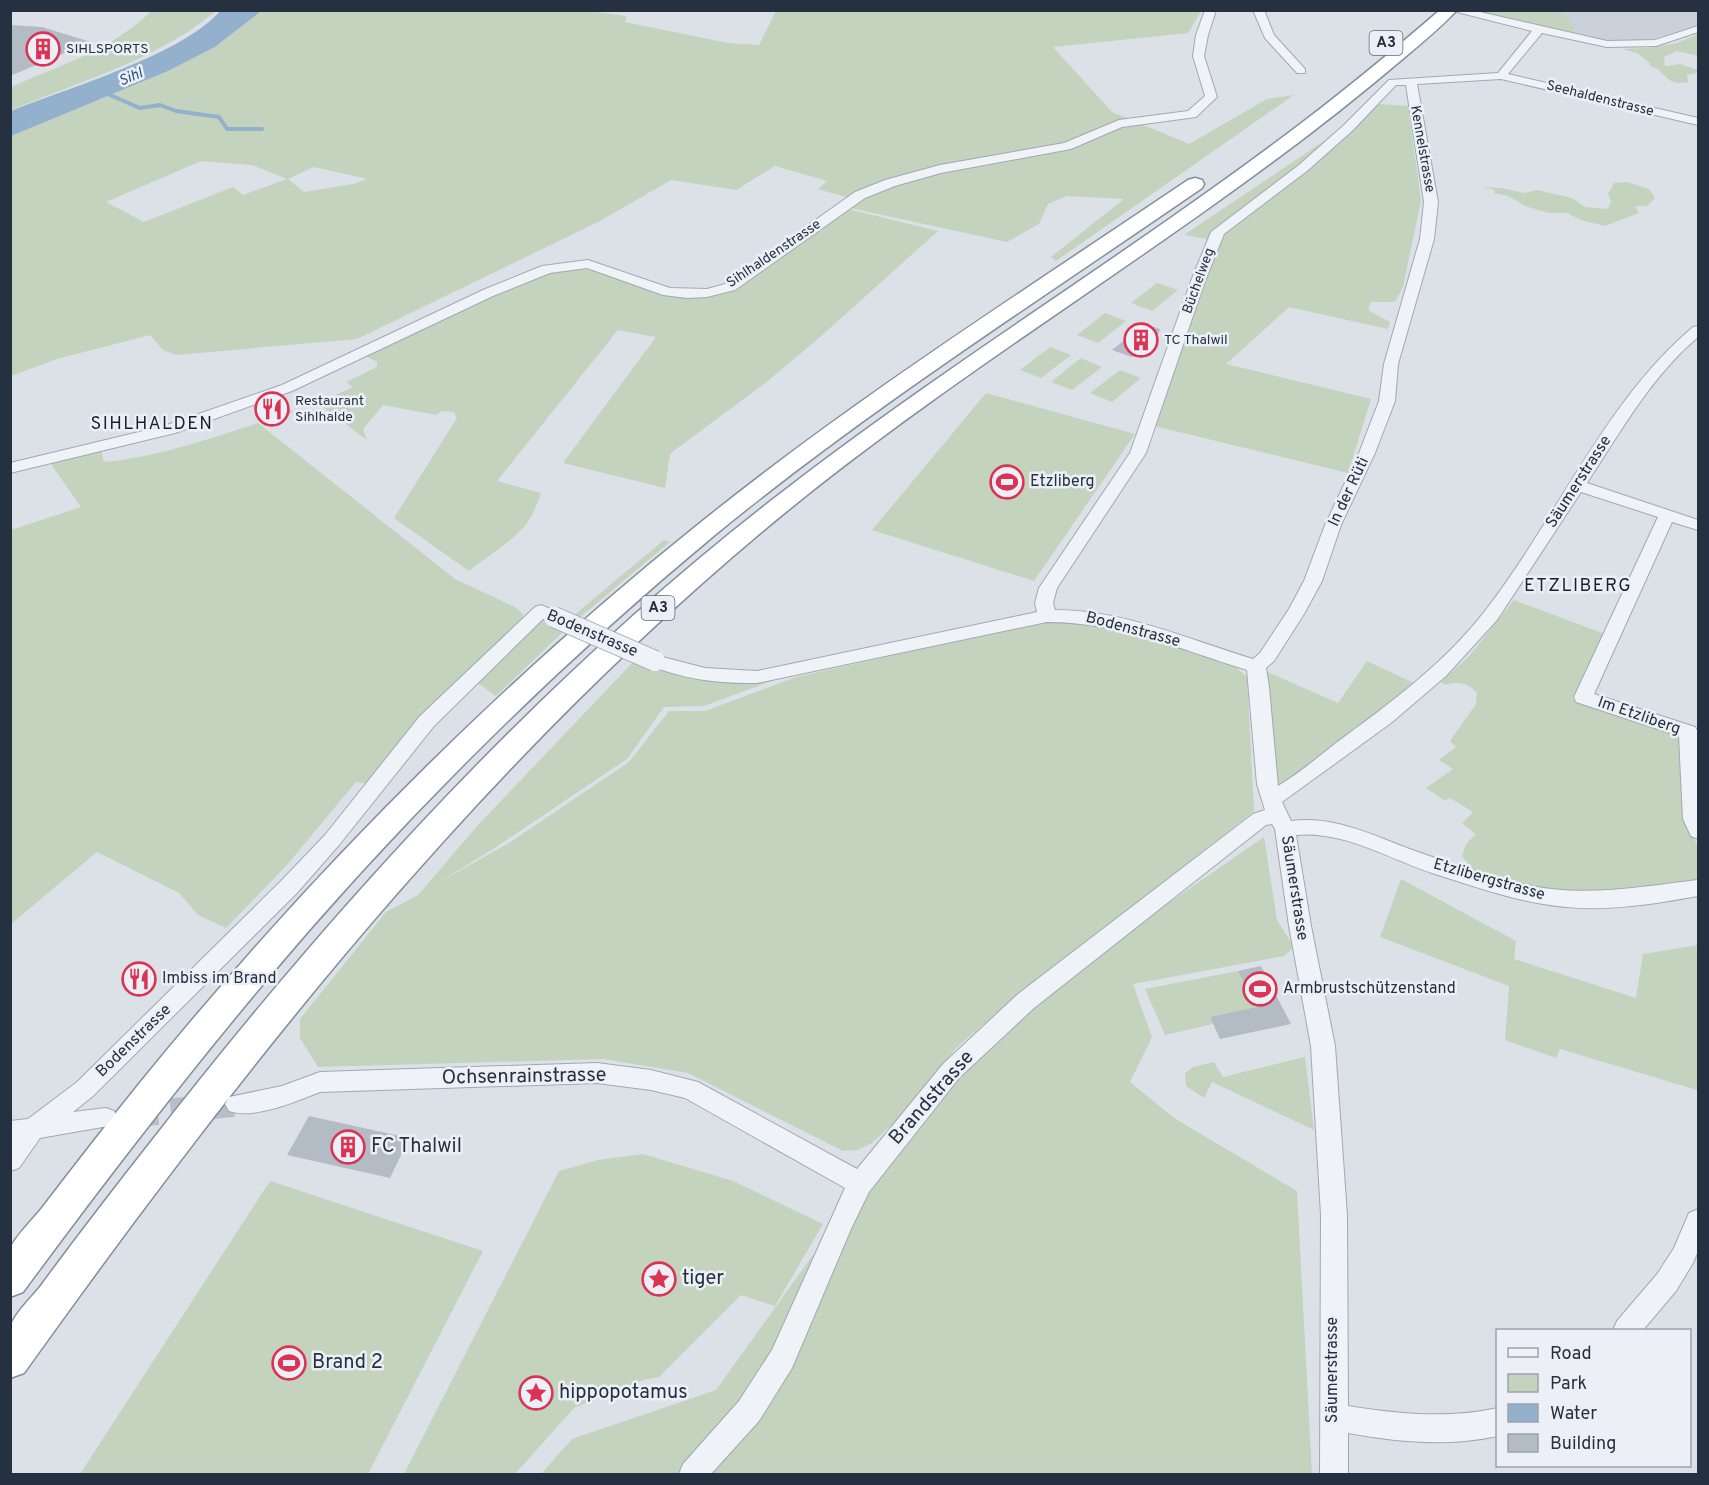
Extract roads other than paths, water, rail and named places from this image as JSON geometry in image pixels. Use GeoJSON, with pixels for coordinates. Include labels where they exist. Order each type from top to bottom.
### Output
{"type":"FeatureCollection","features":[{"type":"Feature","properties":{"kind":"highway","name":"A3"},"geometry":{"type":"LineString","coordinates":[[10,1359],[154,1163],[295,986],[429,833],[493,765],[581,679],[693,578],[817,476],[987,351],[1291,140],[1386,66],[1452,10]]}},
{"type":"Feature","properties":{"kind":"highway","name":"A3"},"geometry":{"type":"LineString","coordinates":[[10,1280],[123,1133],[262,965],[398,816],[561,655],[706,530],[823,440],[968,337],[1197,183],[1347,74]]}},
{"type":"Feature","properties":{"kind":"street","name":"Sihlhaldenstrasse"},"geometry":{"type":"LineString","coordinates":[[10,468],[169,430],[286,388],[488,293],[548,270],[588,264],[668,292],[707,293],[730,287],[860,195],[890,183],[940,169],[1067,147],[1119,124],[1192,114],[1211,97],[1209,83],[1198,61],[1204,25],[1211,10]]}},
{"type":"Feature","properties":{"kind":"street"},"geometry":{"type":"LineString","coordinates":[[1258,10],[1269,36],[1301,71]]}},
{"type":"Feature","properties":{"kind":"street"},"geometry":{"type":"LineString","coordinates":[[1452,10],[1589,41],[1640,45],[1674,39],[1698,29]]}},
{"type":"Feature","properties":{"kind":"street"},"geometry":{"type":"LineString","coordinates":[[1501,76],[1538,30]]}},
{"type":"Feature","properties":{"kind":"street","name":"Seehaldenstrasse"},"geometry":{"type":"LineString","coordinates":[[1411,80],[1501,76],[1698,121]]}},
{"type":"Feature","properties":{"kind":"street","name":"Kennelstrasse"},"geometry":{"type":"LineString","coordinates":[[1408,302],[1423,253],[1431,202],[1411,80]]}},
{"type":"Feature","properties":{"kind":"street","name":"Büchelweg"},"geometry":{"type":"LineString","coordinates":[[1047,616],[1044,603],[1048,588],[1138,453],[1198,281],[1218,232],[1303,168],[1348,128],[1367,106],[1393,82],[1411,80]]}},
{"type":"Feature","properties":{"kind":"street","name":"In der Rüti"},"geometry":{"type":"LineString","coordinates":[[1256,666],[1267,657],[1313,581],[1333,525],[1367,453],[1387,401],[1391,364],[1408,302]]}},
{"type":"Feature","properties":{"kind":"street","name":"Säumerstrasse"},"geometry":{"type":"LineString","coordinates":[[1334,1474],[1334,1215],[1325,1067],[1322,1036],[1287,849],[1278,814],[1287,790],[1366,731],[1439,672],[1491,615],[1651,376],[1698,330]]}},
{"type":"Feature","properties":{"kind":"street"},"geometry":{"type":"LineString","coordinates":[[1578,485],[1698,525]]}},
{"type":"Feature","properties":{"kind":"street","name":"Im Etzliberg"},"geometry":{"type":"LineString","coordinates":[[1667,515],[1583,696],[1688,732],[1693,819],[1698,831]]}},
{"type":"Feature","properties":{"kind":"street","name":"Bodenstrasse"},"geometry":{"type":"LineString","coordinates":[[10,1160],[21,1131],[85,1089],[289,887],[338,833],[427,721],[541,611],[674,669],[723,678],[757,677],[1047,616],[1101,618],[1256,666]]}},
{"type":"Feature","properties":{"kind":"street"},"geometry":{"type":"LineString","coordinates":[[1256,666],[1260,687],[1267,784],[1278,814]]}},
{"type":"Feature","properties":{"kind":"street","name":"Etzlibergstrasse"},"geometry":{"type":"LineString","coordinates":[[1278,814],[1314,826],[1333,829],[1509,888],[1562,900],[1627,899],[1698,888]]}},
{"type":"Feature","properties":{"kind":"street","name":"Brandstrasse"},"geometry":{"type":"LineString","coordinates":[[693,1474],[749,1411],[782,1359],[840,1224],[860,1184],[951,1071],[1026,1001],[1260,819],[1278,814]]}},
{"type":"Feature","properties":{"kind":"street","name":"Ochsenrainstrasse"},"geometry":{"type":"LineString","coordinates":[[237,1104],[282,1096],[320,1082],[597,1073],[651,1080],[690,1089],[860,1184]]}},
{"type":"Feature","properties":{"kind":"street"},"geometry":{"type":"LineString","coordinates":[[21,1131],[106,1118]]}},
{"type":"Feature","properties":{"kind":"street"},"geometry":{"type":"LineString","coordinates":[[1627,1329],[1673,1273],[1684,1255],[1698,1221]]}},
{"type":"Feature","properties":{"kind":"street"},"geometry":{"type":"LineString","coordinates":[[1333,1417],[1424,1431],[1470,1430],[1496,1422]]}},
{"type":"Feature","properties":{"kind":"water","name":"Sihl"},"geometry":{"type":"Polygon","coordinates":[[[221,10],[261,11],[215,47],[168,71],[11,136],[11,111],[153,56],[180,42],[221,10]]]}},
{"type":"Feature","properties":{"kind":"waterway"},"geometry":{"type":"LineString","coordinates":[[103,92],[140,108],[160,105],[176,111],[219,117],[227,129],[262,129]]}},
{"type":"Feature","properties":{"kind":"tunnel"},"geometry":{"type":"LineString","coordinates":[[133,1115],[237,1104]]}},
{"type":"Feature","properties":{"kind":"place","name":"SIHLSPORTS"},"geometry":{"type":"Point","coordinates":[43,49]}},
{"type":"Feature","properties":{"kind":"place","name":"TC Thalwil"},"geometry":{"type":"Point","coordinates":[1141,340]}},
{"type":"Feature","properties":{"kind":"place","name":"Restaurant Sihlhalde"},"geometry":{"type":"Point","coordinates":[272,409]}},
{"type":"Feature","properties":{"kind":"place","name":"Etzliberg"},"geometry":{"type":"Point","coordinates":[1007,482]}},
{"type":"Feature","properties":{"kind":"place","name":"Imbiss im Brand"},"geometry":{"type":"Point","coordinates":[139,979]}},
{"type":"Feature","properties":{"kind":"place","name":"Armbrustschützenstand"},"geometry":{"type":"Point","coordinates":[1260,989]}},
{"type":"Feature","properties":{"kind":"place","name":"FC Thalwil"},"geometry":{"type":"Point","coordinates":[348,1147]}},
{"type":"Feature","properties":{"kind":"place","name":"tiger"},"geometry":{"type":"Point","coordinates":[659,1279]}},
{"type":"Feature","properties":{"kind":"place","name":"Brand 2"},"geometry":{"type":"Point","coordinates":[289,1363]}},
{"type":"Feature","properties":{"kind":"place","name":"hippopotamus"},"geometry":{"type":"Point","coordinates":[536,1393]}},
{"type":"Feature","properties":{"kind":"district","name":"SIHLHALDEN"},"geometry":{"type":"Point","coordinates":[152,424]}},
{"type":"Feature","properties":{"kind":"district","name":"ETZLIBERG"},"geometry":{"type":"Point","coordinates":[1578,586]}}]}
